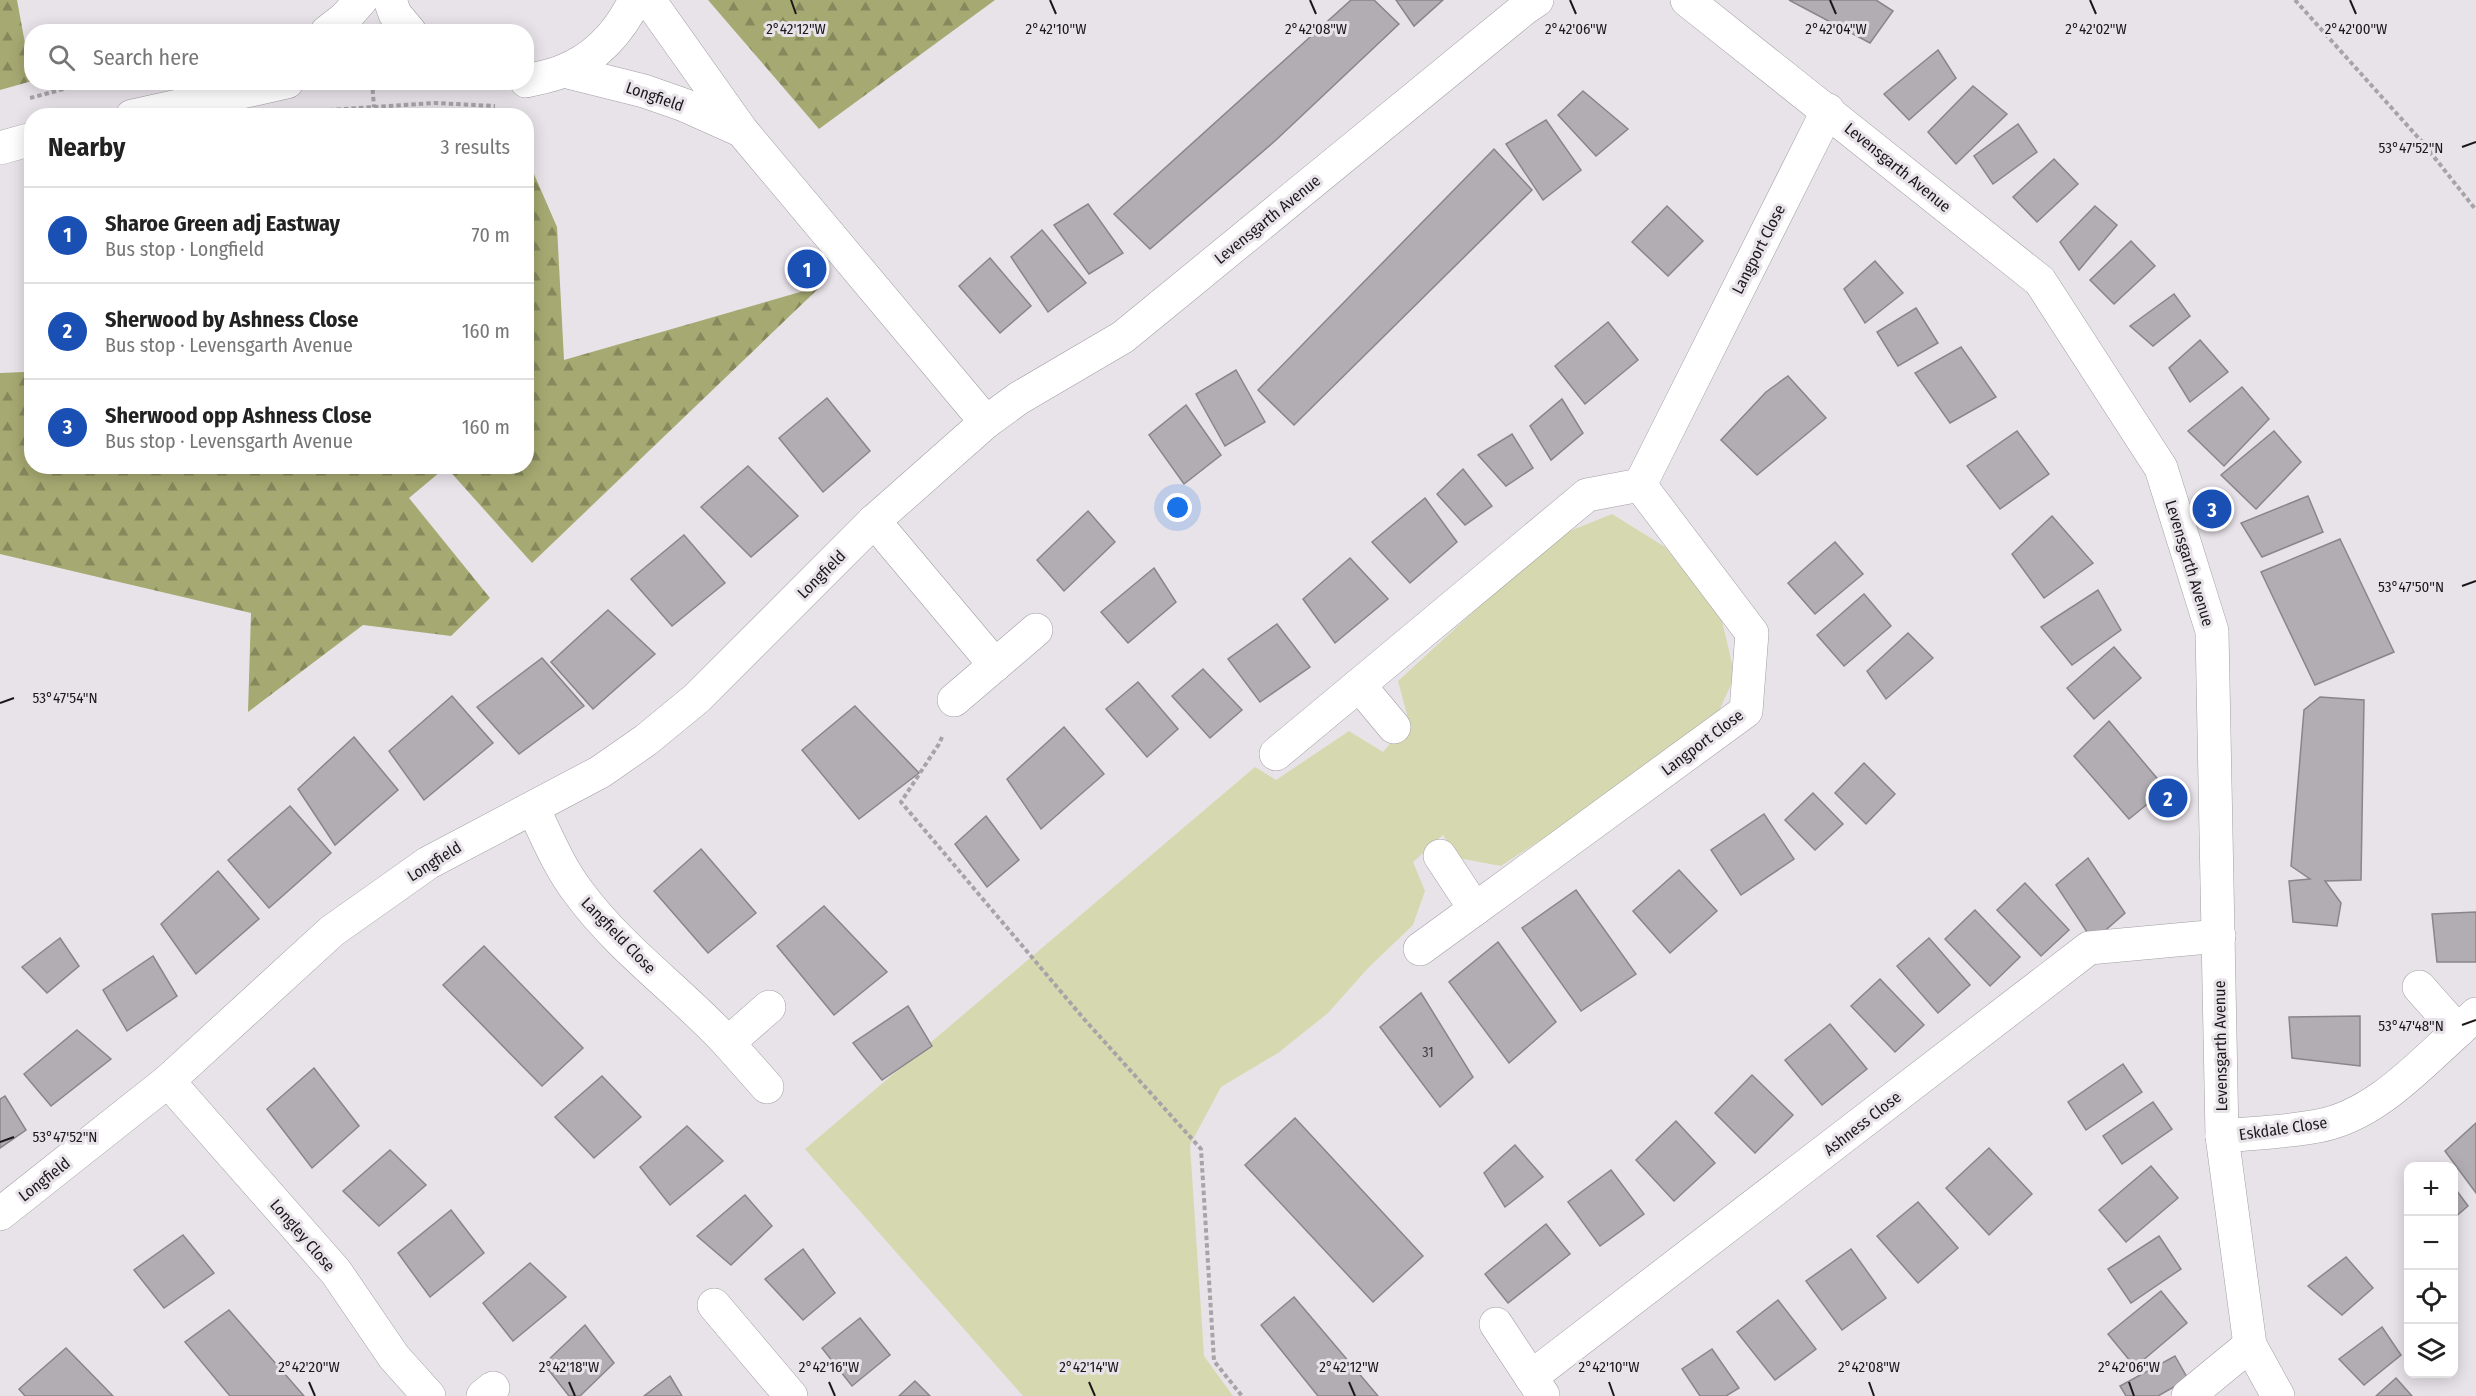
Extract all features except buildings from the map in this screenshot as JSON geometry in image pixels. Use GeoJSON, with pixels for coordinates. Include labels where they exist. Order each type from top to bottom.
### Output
{"type":"FeatureCollection","features":[{"type":"Feature","properties":{"kind":"street"},"geometry":{"type":"LineString","coordinates":[[337,24],[361,0]]}},
{"type":"Feature","properties":{"kind":"street"},"geometry":{"type":"LineString","coordinates":[[390,0],[395,14],[403,24]]}},
{"type":"Feature","properties":{"kind":"street"},"geometry":{"type":"LineString","coordinates":[[534,79],[564,71],[597,51],[623,23],[635,0]]}},
{"type":"Feature","properties":{"kind":"street","name":"Longfield"},"geometry":{"type":"LineString","coordinates":[[0,1214],[168,1081],[332,931],[428,863],[600,772],[646,740],[680,712],[874,521],[986,422],[742,131],[649,0]]}},
{"type":"Feature","properties":{"kind":"street","name":"Levensgarth Avenue"},"geometry":{"type":"LineString","coordinates":[[986,422],[1019,398],[1123,337],[1537,0]]}},
{"type":"Feature","properties":{"kind":"street","name":"Levensgarth Avenue"},"geometry":{"type":"LineString","coordinates":[[1687,0],[2040,281],[2161,468],[2212,631],[2222,1136],[2250,1345],[2278,1396]]}},
{"type":"Feature","properties":{"kind":"street","name":"Longfield"},"geometry":{"type":"LineString","coordinates":[[564,71],[644,91],[684,105],[742,131]]}},
{"type":"Feature","properties":{"kind":"street"},"geometry":{"type":"LineString","coordinates":[[165,108],[239,90]]}},
{"type":"Feature","properties":{"kind":"street","name":"Langport Close"},"geometry":{"type":"LineString","coordinates":[[1420,949],[1746,711],[1752,633],[1640,485],[1828,111]]}},
{"type":"Feature","properties":{"kind":"street"},"geometry":{"type":"LineString","coordinates":[[0,148],[24,141]]}},
{"type":"Feature","properties":{"kind":"street"},"geometry":{"type":"LineString","coordinates":[[1276,754],[1587,495],[1640,485]]}},
{"type":"Feature","properties":{"kind":"street"},"geometry":{"type":"LineString","coordinates":[[874,521],[995,665]]}},
{"type":"Feature","properties":{"kind":"street"},"geometry":{"type":"LineString","coordinates":[[954,700],[1036,630]]}},
{"type":"Feature","properties":{"kind":"street"},"geometry":{"type":"LineString","coordinates":[[1359,685],[1394,727]]}},
{"type":"Feature","properties":{"kind":"street","name":"Langfield Close"},"geometry":{"type":"LineString","coordinates":[[533,808],[559,862],[578,893],[638,959],[705,1018],[767,1087]]}},
{"type":"Feature","properties":{"kind":"street"},"geometry":{"type":"LineString","coordinates":[[1440,856],[1475,909]]}},
{"type":"Feature","properties":{"kind":"street","name":"Ashness Close"},"geometry":{"type":"LineString","coordinates":[[1496,1324],[1537,1386],[2089,948],[2219,936]]}},
{"type":"Feature","properties":{"kind":"street","name":"Eskdale Close"},"geometry":{"type":"LineString","coordinates":[[2222,1136],[2320,1126],[2343,1118],[2395,1088],[2467,1022],[2419,987]]}},
{"type":"Feature","properties":{"kind":"street"},"geometry":{"type":"LineString","coordinates":[[728,1043],[769,1007]]}},
{"type":"Feature","properties":{"kind":"street","name":"Longley Close"},"geometry":{"type":"LineString","coordinates":[[168,1081],[336,1272],[394,1357],[429,1396]]}},
{"type":"Feature","properties":{"kind":"street"},"geometry":{"type":"LineString","coordinates":[[714,1305],[791,1396]]}},
{"type":"Feature","properties":{"kind":"street"},"geometry":{"type":"LineString","coordinates":[[2188,1396],[2250,1345]]}},
{"type":"Feature","properties":{"kind":"path"},"geometry":{"type":"LineString","coordinates":[[2295,0],[2423,143],[2476,210]]}},
{"type":"Feature","properties":{"kind":"path"},"geometry":{"type":"LineString","coordinates":[[21,100],[59,90]]}},
{"type":"Feature","properties":{"kind":"path"},"geometry":{"type":"LineString","coordinates":[[373,90],[374,107]]}},
{"type":"Feature","properties":{"kind":"path"},"geometry":{"type":"LineString","coordinates":[[360,108],[435,103],[502,106]]}},
{"type":"Feature","properties":{"kind":"path"},"geometry":{"type":"LineString","coordinates":[[954,700],[939,744],[901,802],[1084,1019],[1201,1149],[1214,1361],[1242,1396]]}},
{"type":"Feature","properties":{"kind":"green space"},"geometry":{"type":"Polygon","coordinates":[[[0,0],[17,0],[24,38],[24,83],[0,90],[0,0]]]}},
{"type":"Feature","properties":{"kind":"green space"},"geometry":{"type":"Polygon","coordinates":[[[708,0],[995,0],[819,129],[708,0]]]}},
{"type":"Feature","properties":{"kind":"green space"},"geometry":{"type":"Polygon","coordinates":[[[534,174],[557,227],[564,360],[821,286],[532,563],[452,474],[534,474],[534,174]]]}},
{"type":"Feature","properties":{"kind":"green space"},"geometry":{"type":"Polygon","coordinates":[[[24,372],[24,474],[438,474],[409,498],[490,598],[451,636],[363,625],[248,712],[251,613],[0,554],[0,373],[24,372]]]}},
{"type":"Feature","properties":{"kind":"green space"},"geometry":{"type":"Polygon","coordinates":[[[1612,514],[1665,547],[1721,617],[1735,676],[1718,713],[1565,824],[1501,866],[1458,858],[1443,835],[1413,862],[1425,891],[1413,925],[1369,967],[1328,1013],[1278,1053],[1221,1087],[1190,1145],[1204,1356],[1233,1396],[1023,1396],[805,1149],[1255,767],[1276,780],[1349,731],[1383,752],[1409,722],[1398,681],[1555,537],[1612,514]]]}},
{"type":"Feature","properties":{"kind":"place","name":"Sharoe Green adj Eastway"},"geometry":{"type":"Point","coordinates":[807,269]}},
{"type":"Feature","properties":{"kind":"place","name":"Sherwood opp Ashness Close"},"geometry":{"type":"Point","coordinates":[2212,509]}},
{"type":"Feature","properties":{"kind":"place","name":"Sherwood by Ashness Close"},"geometry":{"type":"Point","coordinates":[2168,798]}}]}
